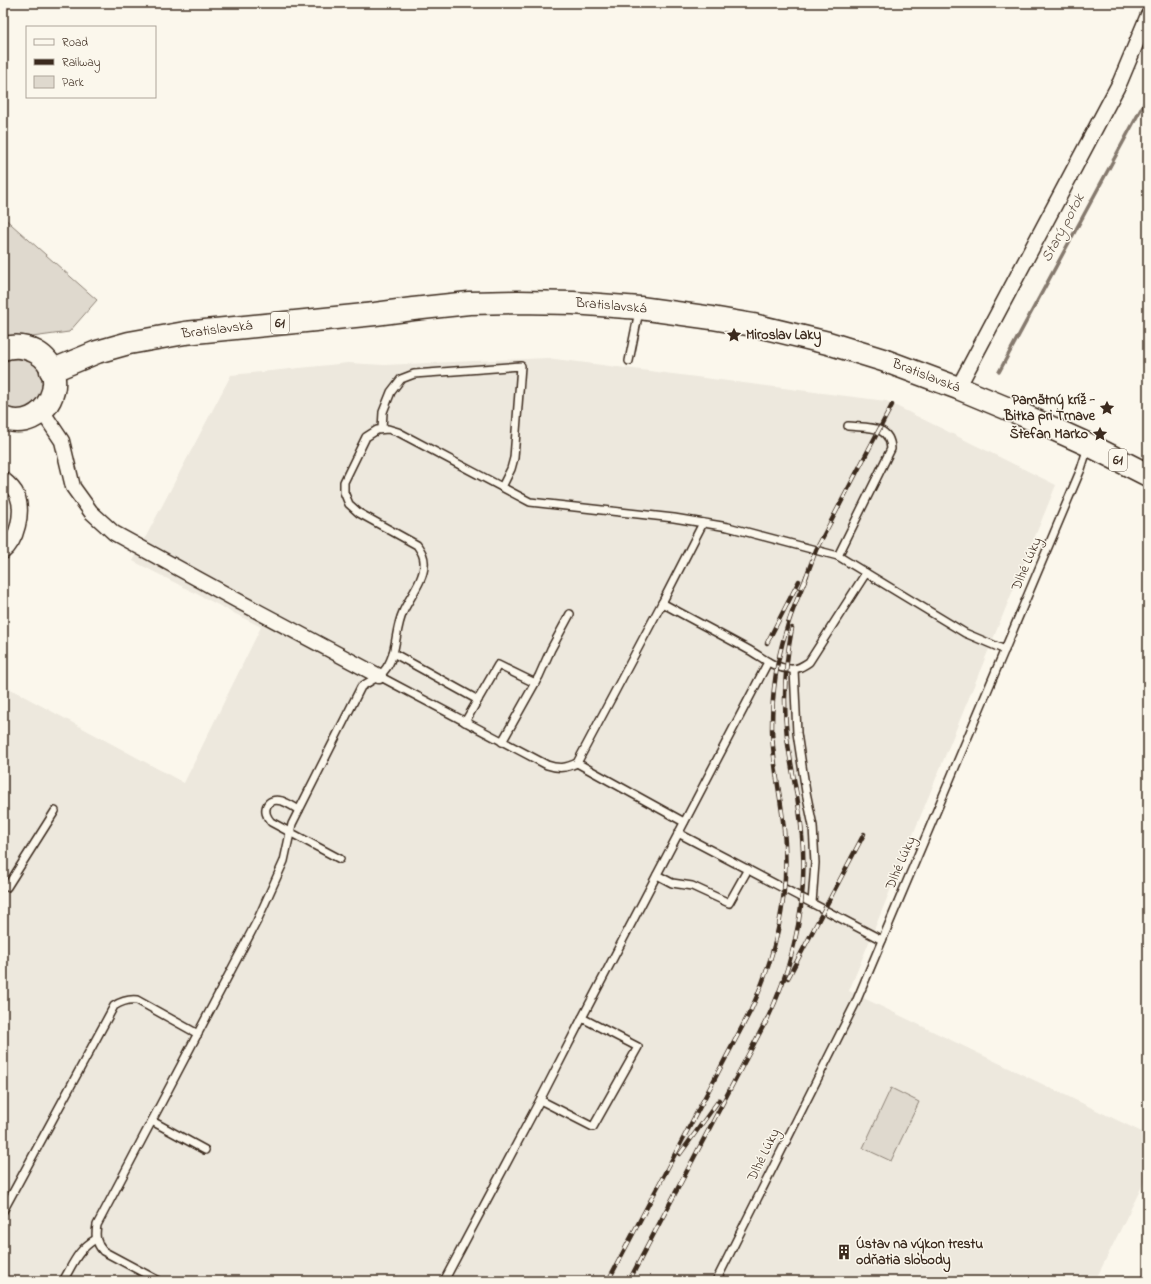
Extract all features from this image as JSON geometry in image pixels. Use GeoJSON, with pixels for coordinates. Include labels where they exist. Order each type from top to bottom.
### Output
{"type":"FeatureCollection","features":[{"type":"Feature","properties":{"kind":"main road","name":"Bratislavská"},"geometry":{"type":"LineString","coordinates":[[51,370],[97,352],[129,343],[185,333],[469,303],[573,303],[640,308],[753,325],[796,335],[883,360],[958,388],[1023,415],[1148,475]]}},
{"type":"Feature","properties":{"kind":"main road"},"geometry":{"type":"LineString","coordinates":[[3,349],[13,346],[31,349],[45,360],[51,370],[54,380],[51,399],[42,411],[28,419],[6,424]]}},
{"type":"Feature","properties":{"kind":"street"},"geometry":{"type":"LineString","coordinates":[[958,388],[1120,82],[1148,15]]}},
{"type":"Feature","properties":{"kind":"street"},"geometry":{"type":"LineString","coordinates":[[42,411],[62,441],[73,487],[91,512],[114,533],[379,676]]}},
{"type":"Feature","properties":{"kind":"street"},"geometry":{"type":"LineString","coordinates":[[3,479],[10,484],[17,495],[20,512],[14,538],[7,549],[3,552]]}},
{"type":"Feature","properties":{"kind":"lane"},"geometry":{"type":"LineString","coordinates":[[629,361],[640,308]]}},
{"type":"Feature","properties":{"kind":"lane"},"geometry":{"type":"LineString","coordinates":[[382,430],[383,412],[391,392],[401,379],[414,374],[521,366],[514,458],[511,469],[502,487]]}},
{"type":"Feature","properties":{"kind":"lane"},"geometry":{"type":"LineString","coordinates":[[838,556],[891,449],[891,440],[885,432],[880,429],[848,426]]}},
{"type":"Feature","properties":{"kind":"lane"},"geometry":{"type":"LineString","coordinates":[[159,1281],[103,1251],[97,1244],[95,1234],[97,1225],[257,921],[284,861],[292,824],[361,687],[379,676],[391,661],[402,614],[423,573],[425,563],[422,552],[417,545],[359,513],[349,504],[344,492],[344,482],[366,437],[377,430],[388,429],[398,432],[530,502],[728,526],[838,556],[965,632],[1005,650]]}},
{"type":"Feature","properties":{"kind":"lane","name":"Dlhé Lúky"},"geometry":{"type":"LineString","coordinates":[[716,1281],[856,1002],[1081,469],[1088,445]]}},
{"type":"Feature","properties":{"kind":"lane"},"geometry":{"type":"LineString","coordinates":[[379,676],[547,765],[555,768],[565,768],[577,763],[703,523]]}},
{"type":"Feature","properties":{"kind":"lane"},"geometry":{"type":"LineString","coordinates":[[662,603],[768,662],[778,666],[798,669],[809,662],[866,573]]}},
{"type":"Feature","properties":{"kind":"lane"},"geometry":{"type":"LineString","coordinates":[[502,742],[535,683],[570,614]]}},
{"type":"Feature","properties":{"kind":"lane"},"geometry":{"type":"LineString","coordinates":[[393,653],[478,700]]}},
{"type":"Feature","properties":{"kind":"lane"},"geometry":{"type":"LineString","coordinates":[[444,1281],[768,662]]}},
{"type":"Feature","properties":{"kind":"lane"},"geometry":{"type":"LineString","coordinates":[[465,722],[498,665],[535,683]]}},
{"type":"Feature","properties":{"kind":"lane"},"geometry":{"type":"LineString","coordinates":[[794,669],[797,734],[813,826],[815,863],[812,903]]}},
{"type":"Feature","properties":{"kind":"lane"},"geometry":{"type":"LineString","coordinates":[[577,763],[684,822]]}},
{"type":"Feature","properties":{"kind":"lane"},"geometry":{"type":"LineString","coordinates":[[299,810],[281,801],[274,801],[268,804],[265,810],[267,817],[272,822],[340,859]]}},
{"type":"Feature","properties":{"kind":"lane"},"geometry":{"type":"LineString","coordinates":[[3,885],[7,887],[55,811]]}},
{"type":"Feature","properties":{"kind":"lane"},"geometry":{"type":"LineString","coordinates":[[678,833],[882,940]]}},
{"type":"Feature","properties":{"kind":"lane"},"geometry":{"type":"LineString","coordinates":[[657,875],[672,883],[692,886],[729,903],[748,870]]}},
{"type":"Feature","properties":{"kind":"lane"},"geometry":{"type":"LineString","coordinates":[[3,1211],[114,1006],[128,999],[137,1000],[198,1034]]}},
{"type":"Feature","properties":{"kind":"lane"},"geometry":{"type":"LineString","coordinates":[[540,1100],[593,1127],[638,1047],[582,1018]]}},
{"type":"Feature","properties":{"kind":"lane"},"geometry":{"type":"LineString","coordinates":[[152,1121],[206,1150]]}},
{"type":"Feature","properties":{"kind":"lane"},"geometry":{"type":"LineString","coordinates":[[63,1281],[86,1244],[96,1239]]}},
{"type":"Feature","properties":{"kind":"shaded area"},"geometry":{"type":"Polygon","coordinates":[[[547,358],[886,401],[1056,485],[849,991],[1148,1135],[1148,1174],[1095,1281],[3,1281],[3,685],[184,783],[261,627],[133,561],[231,375],[348,363],[384,365],[547,358]]]}},
{"type":"Feature","properties":{"kind":"green space"},"geometry":{"type":"Polygon","coordinates":[[[3,217],[97,300],[69,332],[3,341],[3,217]]]}},
{"type":"Feature","properties":{"kind":"green space"},"geometry":{"type":"Polygon","coordinates":[[[11,359],[27,361],[37,368],[42,378],[42,389],[38,399],[29,407],[18,410],[3,406],[3,363],[11,359]]]}},
{"type":"Feature","properties":{"kind":"green space"},"geometry":{"type":"Polygon","coordinates":[[[891,1088],[919,1102],[891,1161],[863,1148],[891,1088]]]}},
{"type":"Feature","properties":{"kind":"waterway","name":"Starý potok"},"geometry":{"type":"LineString","coordinates":[[999,372],[1148,96]]}},
{"type":"Feature","properties":{"kind":"railway"},"geometry":{"type":"LineString","coordinates":[[805,580],[816,550],[892,405]]}},
{"type":"Feature","properties":{"kind":"railway"},"geometry":{"type":"LineString","coordinates":[[608,1281],[751,1010],[768,967],[780,922],[785,876],[783,817],[772,740],[774,691],[777,667],[790,617],[807,575]]}},
{"type":"Feature","properties":{"kind":"railway"},"geometry":{"type":"LineString","coordinates":[[767,643],[799,581]]}},
{"type":"Feature","properties":{"kind":"railway"},"geometry":{"type":"LineString","coordinates":[[765,1024],[784,979],[791,956],[797,932],[803,884],[801,823],[787,737],[785,709],[786,669],[792,628]]}},
{"type":"Feature","properties":{"kind":"railway"},"geometry":{"type":"LineString","coordinates":[[788,978],[864,834]]}},
{"type":"Feature","properties":{"kind":"railway"},"geometry":{"type":"LineString","coordinates":[[629,1281],[767,1019]]}},
{"type":"Feature","properties":{"kind":"railway"},"geometry":{"type":"LineString","coordinates":[[680,1154],[719,1100]]}},
{"type":"Feature","properties":{"kind":"place","name":"Miroslav Laky"},"geometry":{"type":"Point","coordinates":[734,335]}},
{"type":"Feature","properties":{"kind":"place","name":"Pamätný kríž - Bitka pri Trnave"},"geometry":{"type":"Point","coordinates":[1107,408]}},
{"type":"Feature","properties":{"kind":"place","name":"Štefan Marko"},"geometry":{"type":"Point","coordinates":[1100,434]}},
{"type":"Feature","properties":{"kind":"place","name":"Ústav na výkon trestu odňatia slobody"},"geometry":{"type":"Point","coordinates":[844,1252]}}]}
